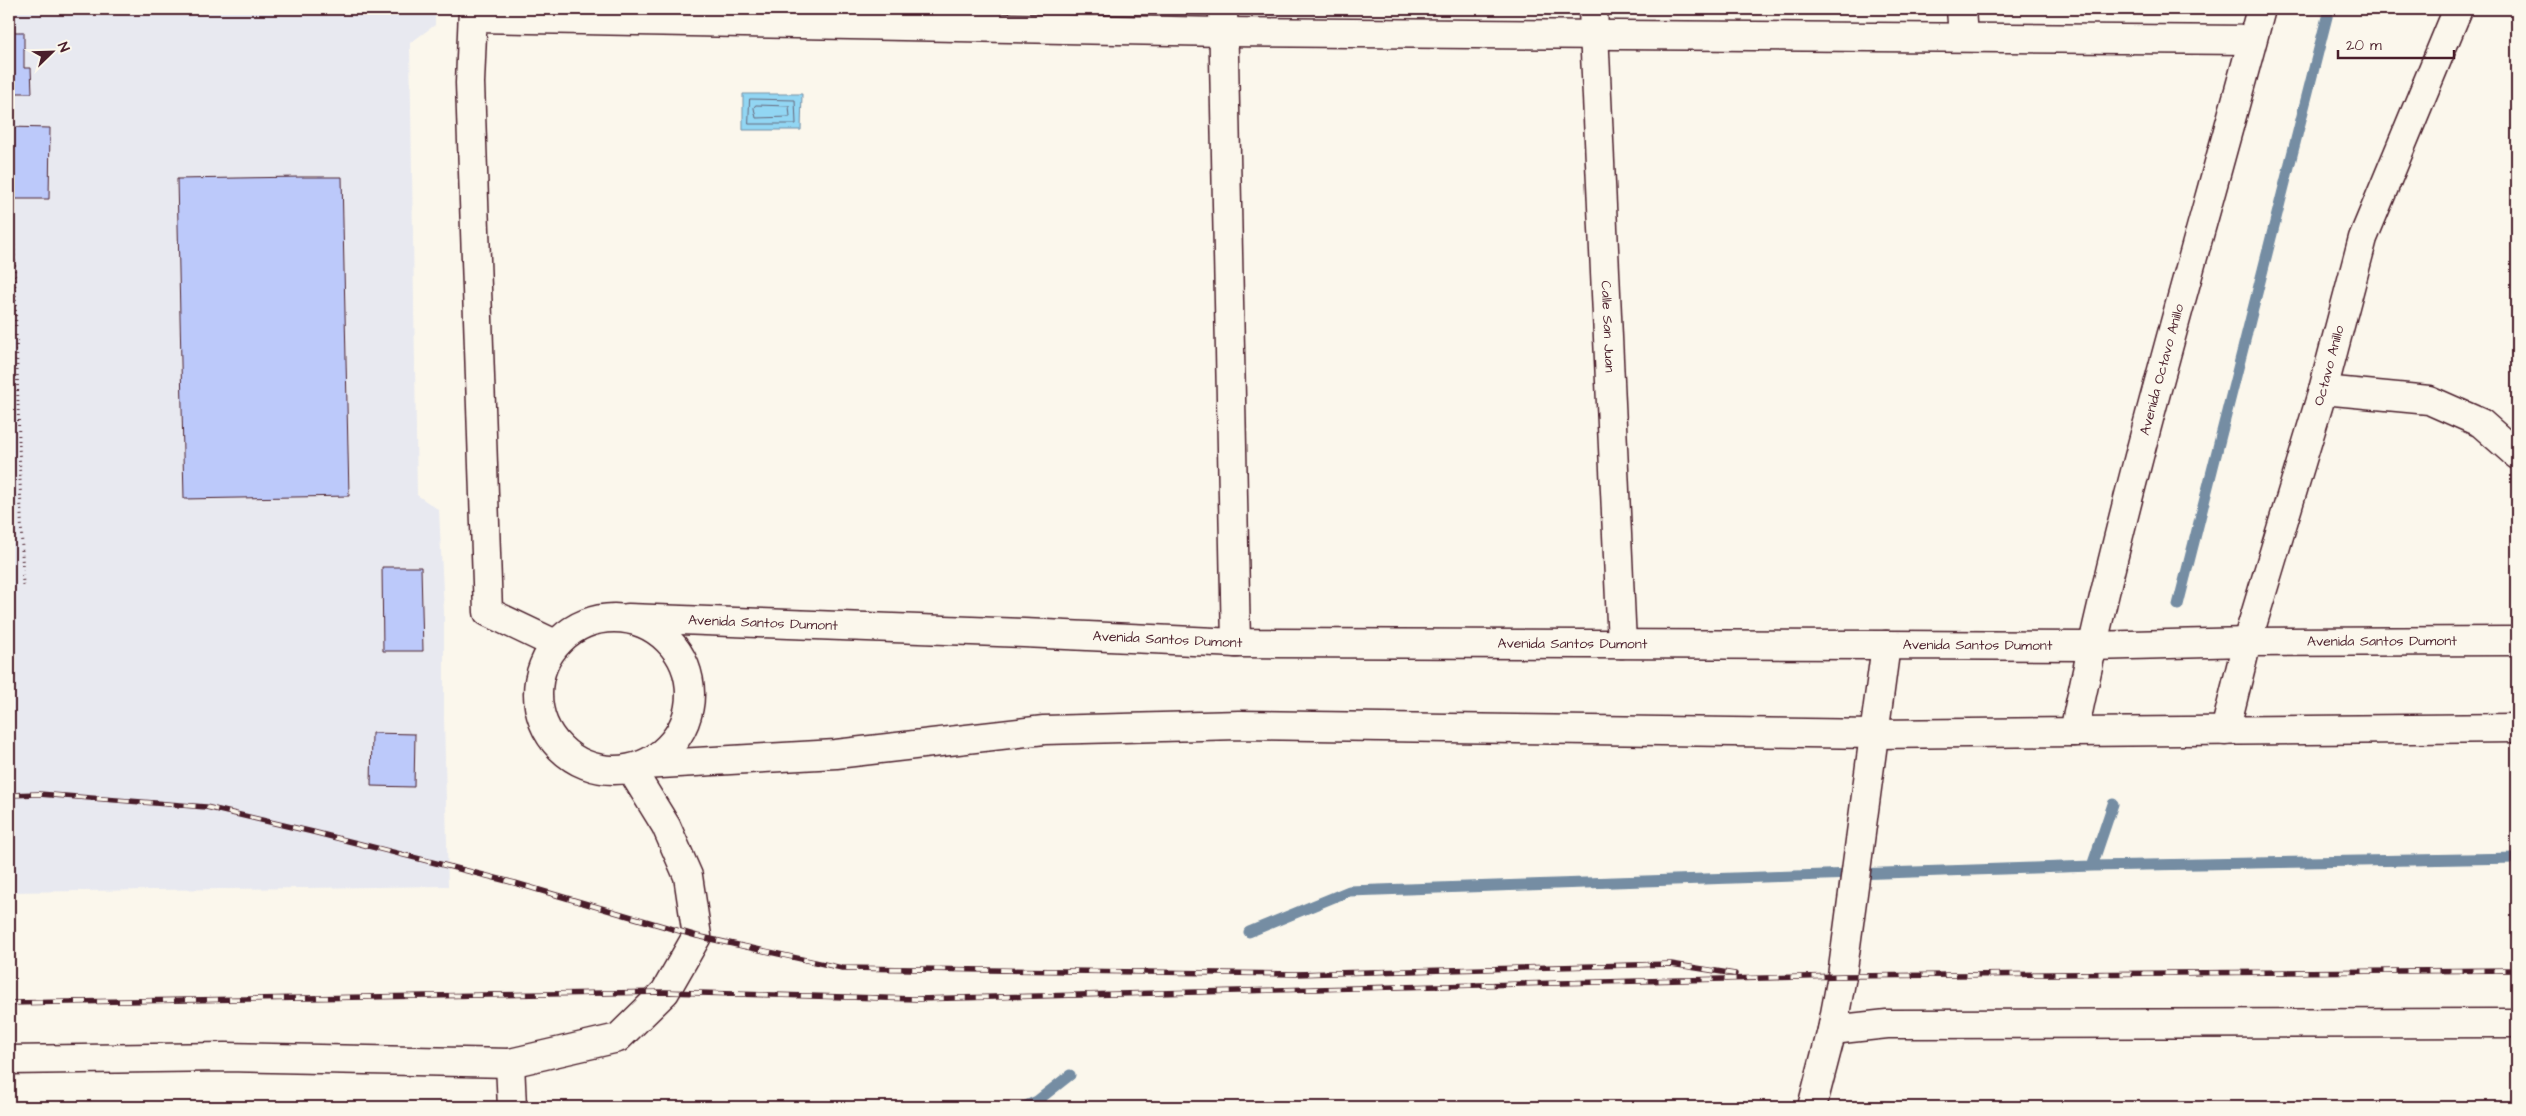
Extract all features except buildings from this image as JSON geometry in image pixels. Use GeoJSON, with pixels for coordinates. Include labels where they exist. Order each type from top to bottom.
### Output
{"type":"FeatureCollection","features":[{"type":"Feature","properties":{"kind":"street"},"geometry":{"type":"LineString","coordinates":[[1961,9],[1963,37]]}},
{"type":"Feature","properties":{"kind":"street","name":"Avenida Octavo Anillo"},"geometry":{"type":"LineString","coordinates":[[2074,732],[2092,646],[2217,164],[2260,9]]}},
{"type":"Feature","properties":{"kind":"street","name":"Octavo Anillo"},"geometry":{"type":"LineString","coordinates":[[2225,731],[2247,642],[2323,390],[2363,238],[2458,9]]}},
{"type":"Feature","properties":{"kind":"street"},"geometry":{"type":"LineString","coordinates":[[555,644],[488,612],[470,82],[474,13],[1594,22],[1963,37],[2252,40]]}},
{"type":"Feature","properties":{"kind":"street"},"geometry":{"type":"LineString","coordinates":[[1224,20],[1236,643]]}},
{"type":"Feature","properties":{"kind":"street","name":"Calle San Juan"},"geometry":{"type":"LineString","coordinates":[[1594,22],[1622,644]]}},
{"type":"Feature","properties":{"kind":"street"},"geometry":{"type":"LineString","coordinates":[[2323,390],[2429,400],[2482,423],[2517,455]]}},
{"type":"Feature","properties":{"kind":"street","name":"Avenida Santos Dumont"},"geometry":{"type":"LineString","coordinates":[[2517,641],[2247,642],[2092,646],[1236,643],[601,618],[576,627],[555,644],[542,668],[538,693],[541,716],[551,736],[567,753],[586,765],[608,770],[836,754],[1063,729],[1240,725],[1876,734],[2517,728]]}},
{"type":"Feature","properties":{"kind":"street","name":"Avenida Santos Dumont"},"geometry":{"type":"LineString","coordinates":[[628,618],[654,628],[672,643],[685,664],[690,688],[689,712],[679,734],[663,752],[637,767]]}},
{"type":"Feature","properties":{"kind":"street"},"geometry":{"type":"LineString","coordinates":[[1812,1107],[1832,1030],[1862,839],[1886,645]]}},
{"type":"Feature","properties":{"kind":"street"},"geometry":{"type":"LineString","coordinates":[[9,1060],[225,1057],[510,1062],[618,1038],[665,992],[697,936],[688,876],[637,767]]}},
{"type":"Feature","properties":{"kind":"street"},"geometry":{"type":"LineString","coordinates":[[1832,1030],[1887,1024],[2517,1023]]}},
{"type":"Feature","properties":{"kind":"street"},"geometry":{"type":"LineString","coordinates":[[510,1062],[512,1104]]}},
{"type":"Feature","properties":{"kind":"path"},"geometry":{"type":"LineString","coordinates":[[13,220],[23,587]]}},
{"type":"Feature","properties":{"kind":"shaded area"},"geometry":{"type":"Polygon","coordinates":[[[9,9],[435,9],[435,25],[410,43],[417,495],[439,510],[444,612],[444,717],[448,886],[9,892],[9,9]]]}},
{"type":"Feature","properties":{"kind":"water"},"geometry":{"type":"Polygon","coordinates":[[[743,94],[802,94],[801,130],[743,130],[743,94]]]}},
{"type":"Feature","properties":{"kind":"waterway"},"geometry":{"type":"LineString","coordinates":[[2178,605],[2329,9]]}},
{"type":"Feature","properties":{"kind":"waterway"},"geometry":{"type":"LineString","coordinates":[[2092,866],[2113,804]]}},
{"type":"Feature","properties":{"kind":"waterway"},"geometry":{"type":"LineString","coordinates":[[1249,932],[1349,891],[2092,866],[2517,858]]}},
{"type":"Feature","properties":{"kind":"waterway"},"geometry":{"type":"LineString","coordinates":[[1024,1107],[1037,1101],[1070,1075]]}},
{"type":"Feature","properties":{"kind":"railway"},"geometry":{"type":"LineString","coordinates":[[9,795],[39,794],[206,807],[515,883],[697,936],[842,968],[1295,974],[1671,964],[1735,974]]}},
{"type":"Feature","properties":{"kind":"railway"},"geometry":{"type":"LineString","coordinates":[[9,1003],[665,992],[917,999],[1842,976],[2517,970]]}}]}
